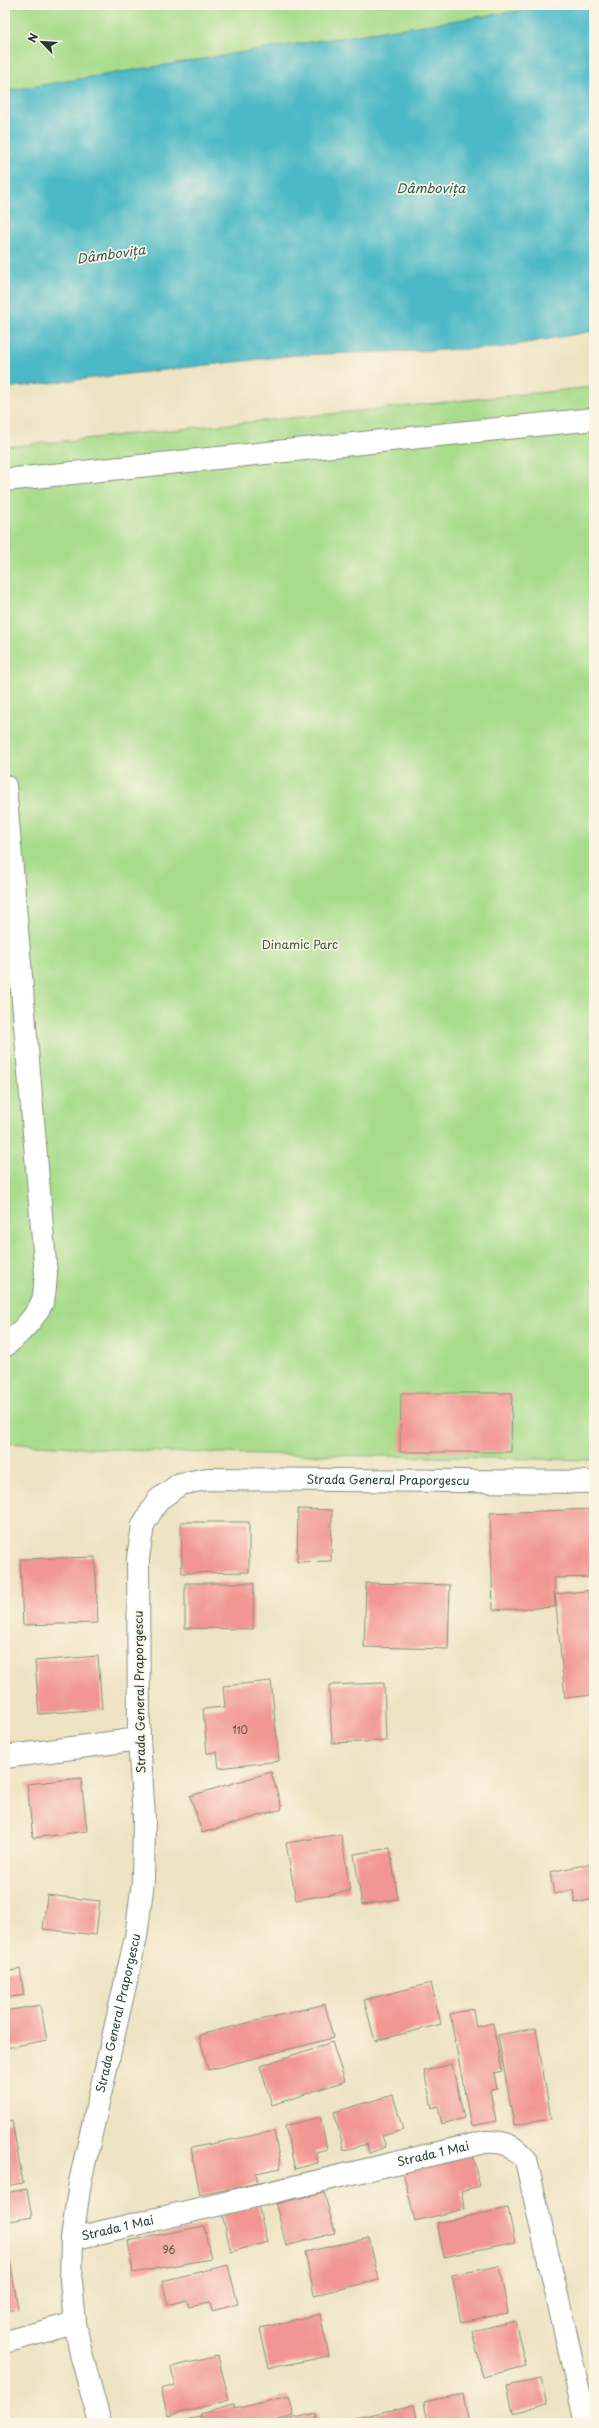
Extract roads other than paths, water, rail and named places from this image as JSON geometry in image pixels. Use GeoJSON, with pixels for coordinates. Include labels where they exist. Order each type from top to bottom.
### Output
{"type":"FeatureCollection","features":[{"type":"Feature","properties":{"kind":"street"},"geometry":{"type":"LineString","coordinates":[[5,480],[594,419]]}},
{"type":"Feature","properties":{"kind":"street"},"geometry":{"type":"LineString","coordinates":[[5,786],[46,1275],[43,1300],[35,1314],[17,1336],[5,1346]]}},
{"type":"Feature","properties":{"kind":"street","name":"Strada General Praporgescu"},"geometry":{"type":"LineString","coordinates":[[100,2423],[81,2354],[75,2323],[71,2281],[72,2239],[80,2182],[136,1937],[143,1881],[144,1818],[139,1739],[138,1558],[143,1525],[158,1500],[180,1484],[207,1479],[594,1482]]}},
{"type":"Feature","properties":{"kind":"street"},"geometry":{"type":"LineString","coordinates":[[5,1758],[139,1739]]}},
{"type":"Feature","properties":{"kind":"street","name":"Strada 1 Mai"},"geometry":{"type":"LineString","coordinates":[[72,2239],[485,2142],[497,2142],[514,2147],[526,2160],[586,2423]]}},
{"type":"Feature","properties":{"kind":"street"},"geometry":{"type":"LineString","coordinates":[[5,2342],[75,2323]]}},
{"type":"Feature","properties":{"kind":"water","name":"Dâmbovița"},"geometry":{"type":"Polygon","coordinates":[[[558,5],[589,5],[594,35],[594,331],[498,348],[297,355],[5,388],[5,91],[270,48],[558,5]]]}},
{"type":"Feature","properties":{"kind":"park label","name":"Dinamic Parc"},"geometry":{"type":"Point","coordinates":[300,945]}}]}
